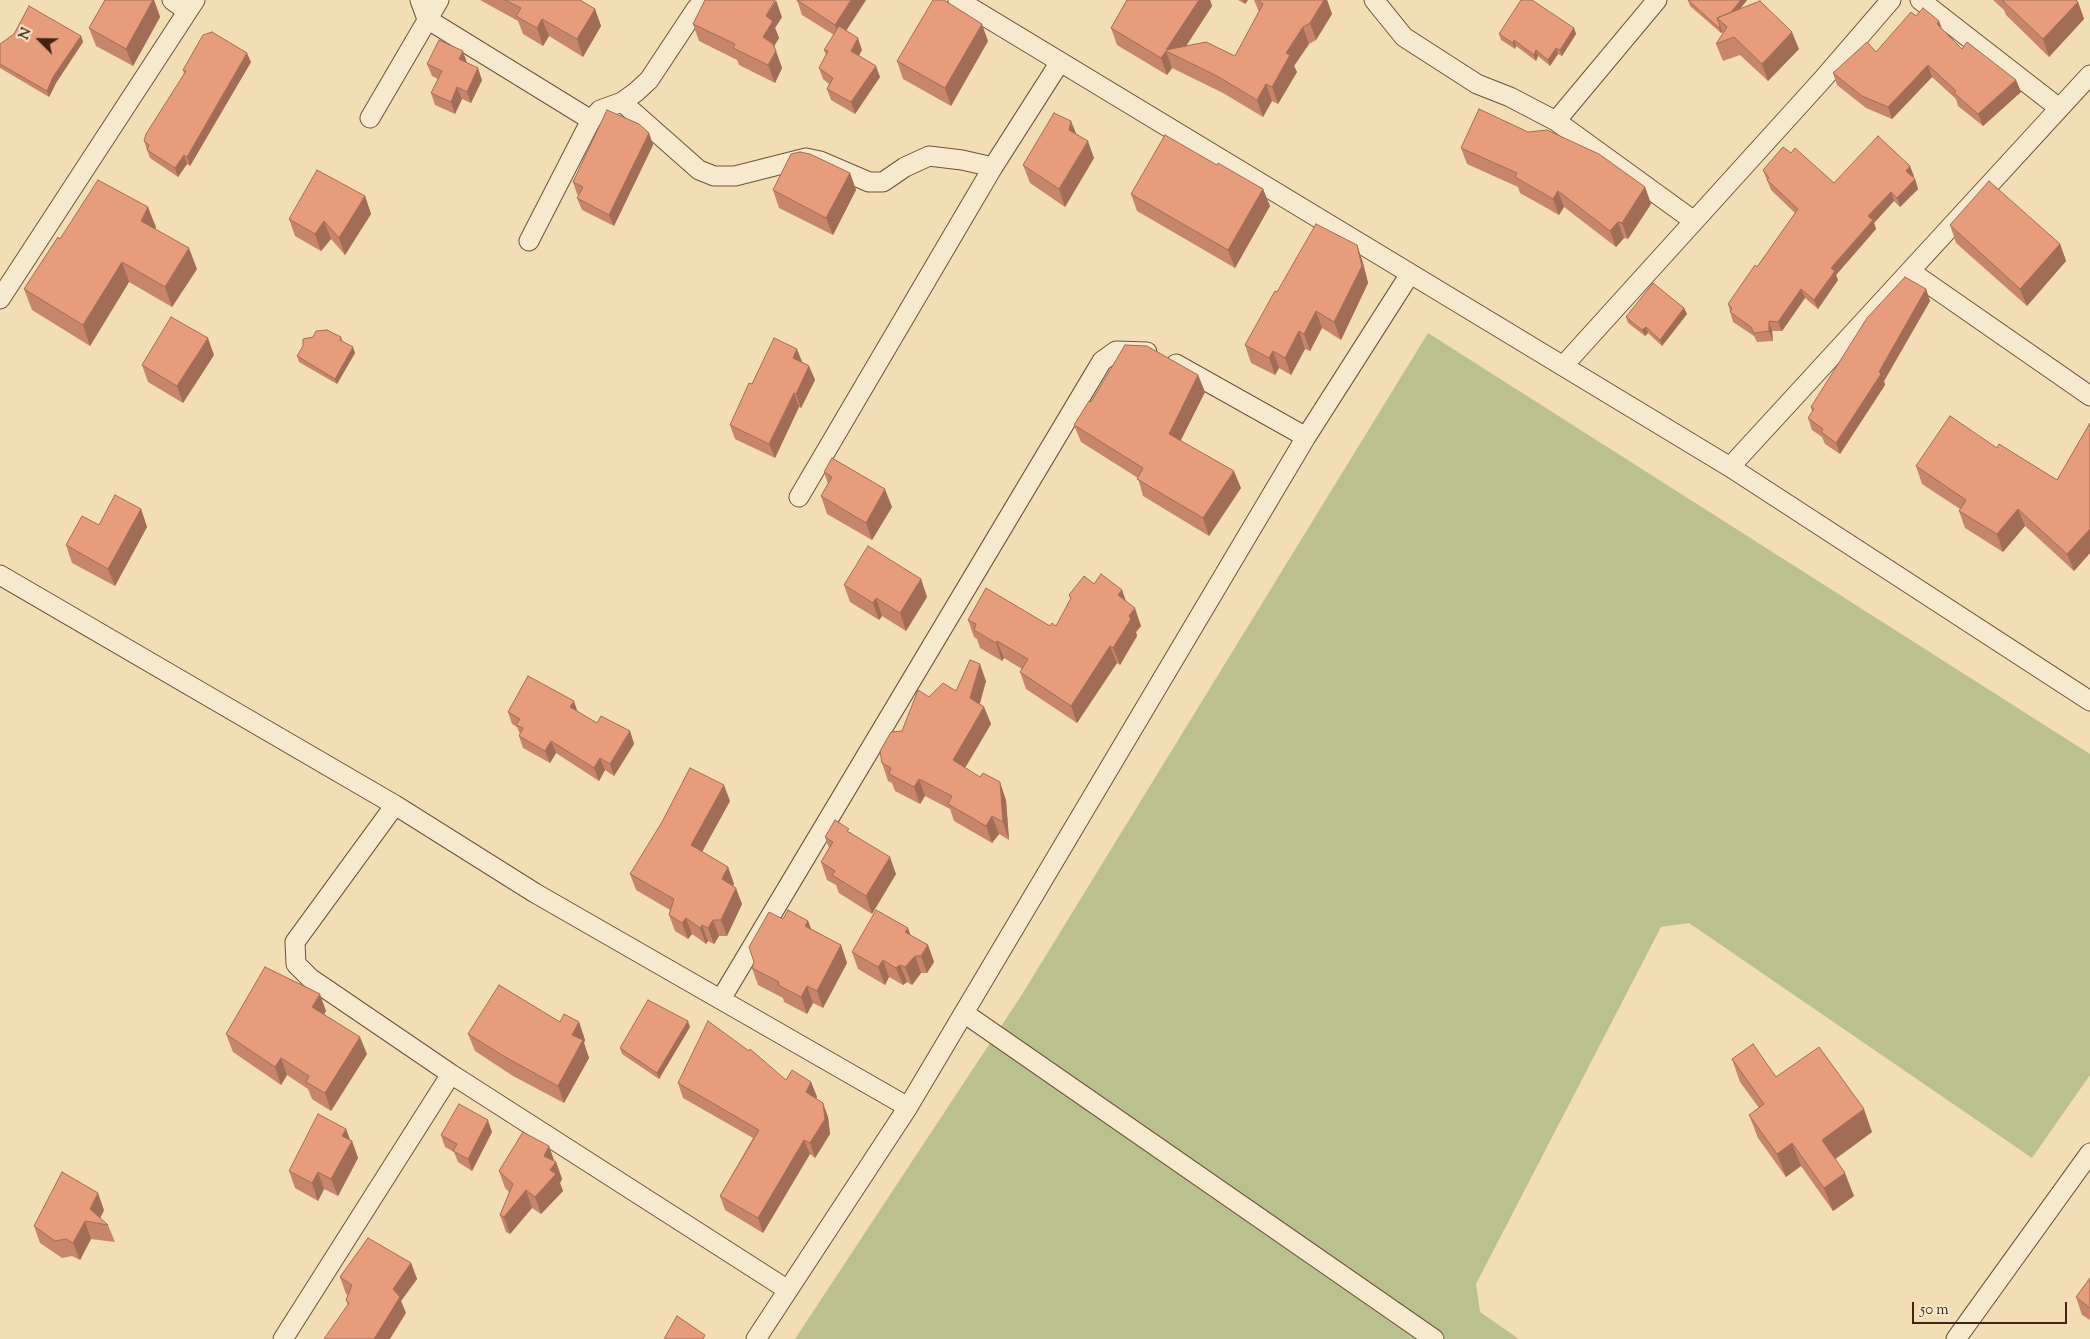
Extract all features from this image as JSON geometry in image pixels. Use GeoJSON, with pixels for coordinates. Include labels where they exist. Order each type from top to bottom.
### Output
{"type":"FeatureCollection","features":[{"type":"Feature","properties":{"kind":"street"},"geometry":{"type":"LineString","coordinates":[[420,0],[427,19],[591,120]]}},
{"type":"Feature","properties":{"kind":"street"},"geometry":{"type":"LineString","coordinates":[[370,118],[438,0]]}},
{"type":"Feature","properties":{"kind":"street"},"geometry":{"type":"LineString","coordinates":[[529,241],[591,120],[600,110],[622,102],[649,80],[704,0]]}},
{"type":"Feature","properties":{"kind":"street"},"geometry":{"type":"LineString","coordinates":[[958,0],[1730,467],[2090,701]]}},
{"type":"Feature","properties":{"kind":"street"},"geometry":{"type":"LineString","coordinates":[[1374,0],[1404,37],[1477,84],[1510,96],[1556,121],[1694,221]]}},
{"type":"Feature","properties":{"kind":"street"},"geometry":{"type":"LineString","coordinates":[[1556,121],[1657,0]]}},
{"type":"Feature","properties":{"kind":"street"},"geometry":{"type":"LineString","coordinates":[[1563,366],[1822,80],[1891,0]]}},
{"type":"Feature","properties":{"kind":"street"},"geometry":{"type":"LineString","coordinates":[[1920,0],[2059,108]]}},
{"type":"Feature","properties":{"kind":"street"},"geometry":{"type":"LineString","coordinates":[[0,299],[185,4]]}},
{"type":"Feature","properties":{"kind":"street"},"geometry":{"type":"LineString","coordinates":[[799,497],[993,167],[1060,62]]}},
{"type":"Feature","properties":{"kind":"street"},"geometry":{"type":"LineString","coordinates":[[1730,467],[2090,74]]}},
{"type":"Feature","properties":{"kind":"street"},"geometry":{"type":"LineString","coordinates":[[622,102],[700,170],[714,176],[735,176],[806,158],[820,161],[869,182],[883,182],[905,167],[929,156],[962,160],[993,167]]}},
{"type":"Feature","properties":{"kind":"street"},"geometry":{"type":"LineString","coordinates":[[1910,271],[2090,396]]}},
{"type":"Feature","properties":{"kind":"street"},"geometry":{"type":"LineString","coordinates":[[756,1339],[908,1107],[1306,437],[1410,274]]}},
{"type":"Feature","properties":{"kind":"street"},"geometry":{"type":"LineString","coordinates":[[721,999],[1102,361],[1116,351],[1156,352],[1306,437]]}},
{"type":"Feature","properties":{"kind":"street"},"geometry":{"type":"LineString","coordinates":[[0,575],[395,805],[535,893],[908,1107]]}},
{"type":"Feature","properties":{"kind":"street"},"geometry":{"type":"LineString","coordinates":[[395,805],[295,942],[296,964],[310,978],[451,1074],[788,1290]]}},
{"type":"Feature","properties":{"kind":"street"},"geometry":{"type":"LineString","coordinates":[[964,1013],[1434,1339]]}},
{"type":"Feature","properties":{"kind":"street"},"geometry":{"type":"LineString","coordinates":[[283,1339],[451,1074]]}},
{"type":"Feature","properties":{"kind":"street"},"geometry":{"type":"LineString","coordinates":[[1956,1339],[2088,1161]]}},
{"type":"Feature","properties":{"kind":"green space"},"geometry":{"type":"Polygon","coordinates":[[[1428,333],[2090,754],[2090,1075],[2032,1158],[1689,923],[1661,927],[1476,1284],[1480,1312],[1519,1339],[795,1339],[1021,996],[1428,333]]]}},
{"type":"Feature","properties":{"kind":"building"},"geometry":{"type":"Polygon","coordinates":[[[105,0],[153,0],[126,49],[89,28],[105,0]]]}},
{"type":"Feature","properties":{"kind":"building"},"geometry":{"type":"Polygon","coordinates":[[[505,0],[580,0],[595,9],[577,39],[542,19],[537,28],[516,16],[521,8],[505,0]]]}},
{"type":"Feature","properties":{"kind":"building"},"geometry":{"type":"Polygon","coordinates":[[[705,0],[775,0],[766,16],[773,21],[763,37],[773,44],[776,51],[768,65],[733,48],[735,44],[693,24],[705,0]]]}},
{"type":"Feature","properties":{"kind":"building"},"geometry":{"type":"Polygon","coordinates":[[[797,0],[851,0],[835,25],[797,0]]]}},
{"type":"Feature","properties":{"kind":"building"},"geometry":{"type":"Polygon","coordinates":[[[933,0],[944,0],[982,24],[945,88],[897,61],[933,0]]]}},
{"type":"Feature","properties":{"kind":"building"},"geometry":{"type":"Polygon","coordinates":[[[1127,0],[1199,0],[1166,50],[1206,42],[1235,56],[1263,4],[1258,0],[1324,0],[1310,23],[1303,27],[1286,53],[1290,55],[1272,87],[1266,84],[1257,100],[1217,76],[1166,51],[1161,58],[1111,28],[1127,0]]]}},
{"type":"Feature","properties":{"kind":"building"},"geometry":{"type":"Polygon","coordinates":[[[1521,0],[1532,0],[1574,28],[1560,50],[1556,48],[1548,60],[1536,50],[1534,55],[1514,40],[1513,43],[1499,34],[1521,0]]]}},
{"type":"Feature","properties":{"kind":"building"},"geometry":{"type":"Polygon","coordinates":[[[1688,0],[1741,0],[1731,12],[1717,18],[1719,28],[1688,0]]]}},
{"type":"Feature","properties":{"kind":"building"},"geometry":{"type":"Polygon","coordinates":[[[2002,0],[2076,0],[2078,2],[2043,39],[2002,0]]]}},
{"type":"Feature","properties":{"kind":"building"},"geometry":{"type":"Polygon","coordinates":[[[1760,1],[1792,32],[1762,64],[1734,37],[1716,44],[1727,27],[1717,18],[1760,1]]]}},
{"type":"Feature","properties":{"kind":"building"},"geometry":{"type":"Polygon","coordinates":[[[29,6],[81,36],[53,77],[47,91],[0,64],[0,44],[14,34],[29,6]]]}},
{"type":"Feature","properties":{"kind":"building"},"geometry":{"type":"Polygon","coordinates":[[[1923,8],[1939,21],[1937,24],[1962,49],[1967,42],[2016,80],[1978,114],[1954,93],[1956,91],[1928,65],[1888,107],[1862,96],[1833,73],[1867,42],[1876,52],[1911,12],[1916,16],[1923,8]]]}},
{"type":"Feature","properties":{"kind":"building"},"geometry":{"type":"Polygon","coordinates":[[[839,26],[858,38],[851,51],[876,66],[851,102],[827,89],[833,78],[819,68],[828,51],[824,50],[839,26]]]}},
{"type":"Feature","properties":{"kind":"building"},"geometry":{"type":"Polygon","coordinates":[[[212,32],[247,53],[187,157],[184,155],[175,168],[147,150],[149,145],[144,141],[146,134],[186,71],[183,70],[203,35],[212,32]]]}},
{"type":"Feature","properties":{"kind":"building"},"geometry":{"type":"Polygon","coordinates":[[[439,40],[463,51],[459,59],[478,68],[467,92],[457,87],[451,102],[431,93],[442,71],[427,64],[439,40]]]}},
{"type":"Feature","properties":{"kind":"building"},"geometry":{"type":"Polygon","coordinates":[[[1479,109],[1528,132],[1547,130],[1599,154],[1645,187],[1622,223],[1618,222],[1610,231],[1558,191],[1553,199],[1515,177],[1517,173],[1461,148],[1479,109]]]}},
{"type":"Feature","properties":{"kind":"building"},"geometry":{"type":"Polygon","coordinates":[[[607,110],[639,124],[649,133],[609,215],[577,198],[583,187],[573,182],[607,110]]]}},
{"type":"Feature","properties":{"kind":"building"},"geometry":{"type":"Polygon","coordinates":[[[1054,113],[1071,121],[1069,130],[1088,141],[1059,189],[1023,165],[1054,113]]]}},
{"type":"Feature","properties":{"kind":"building"},"geometry":{"type":"Polygon","coordinates":[[[1165,135],[1263,189],[1228,250],[1131,194],[1165,135]]]}},
{"type":"Feature","properties":{"kind":"building"},"geometry":{"type":"Polygon","coordinates":[[[1878,136],[1910,166],[1906,171],[1915,179],[1897,198],[1891,192],[1868,216],[1873,220],[1831,268],[1835,271],[1814,300],[1801,289],[1778,322],[1769,321],[1769,331],[1754,333],[1751,327],[1730,312],[1732,308],[1728,304],[1798,209],[1767,180],[1769,178],[1763,170],[1783,147],[1791,153],[1795,148],[1834,183],[1878,136]]]}},
{"type":"Feature","properties":{"kind":"building"},"geometry":{"type":"Polygon","coordinates":[[[800,152],[810,154],[850,173],[826,218],[773,190],[791,154],[800,152]]]}},
{"type":"Feature","properties":{"kind":"building"},"geometry":{"type":"Polygon","coordinates":[[[317,170],[365,196],[339,238],[324,221],[315,234],[289,219],[317,170]]]}},
{"type":"Feature","properties":{"kind":"building"},"geometry":{"type":"Polygon","coordinates":[[[98,180],[148,207],[141,221],[189,248],[165,287],[122,262],[83,325],[24,289],[58,237],[60,239],[98,180]]]}},
{"type":"Feature","properties":{"kind":"building"},"geometry":{"type":"Polygon","coordinates":[[[1989,181],[2060,244],[2020,289],[1950,225],[1989,181]]]}},
{"type":"Feature","properties":{"kind":"building"},"geometry":{"type":"Polygon","coordinates":[[[1316,224],[1357,245],[1362,266],[1334,322],[1316,311],[1304,334],[1299,331],[1285,358],[1273,351],[1269,358],[1245,345],[1316,224]]]}},
{"type":"Feature","properties":{"kind":"building"},"geometry":{"type":"Polygon","coordinates":[[[1905,277],[1926,289],[1879,372],[1881,374],[1836,443],[1821,432],[1823,429],[1808,418],[1814,409],[1811,407],[1867,318],[1905,277]]]}},
{"type":"Feature","properties":{"kind":"building"},"geometry":{"type":"Polygon","coordinates":[[[1653,283],[1684,308],[1660,340],[1646,327],[1642,330],[1626,317],[1653,283]]]}},
{"type":"Feature","properties":{"kind":"building"},"geometry":{"type":"Polygon","coordinates":[[[171,317],[208,338],[177,386],[142,365],[171,317]]]}},
{"type":"Feature","properties":{"kind":"building"},"geometry":{"type":"Polygon","coordinates":[[[327,330],[341,337],[340,340],[353,347],[335,379],[297,356],[303,346],[303,339],[313,337],[316,331],[327,330]]]}},
{"type":"Feature","properties":{"kind":"building"},"geometry":{"type":"Polygon","coordinates":[[[774,338],[797,349],[793,358],[809,366],[769,444],[730,425],[749,383],[752,384],[774,338]]]}},
{"type":"Feature","properties":{"kind":"building"},"geometry":{"type":"Polygon","coordinates":[[[1125,345],[1147,346],[1198,375],[1169,434],[1234,471],[1203,518],[1137,479],[1143,468],[1074,425],[1089,401],[1091,402],[1125,345]]]}},
{"type":"Feature","properties":{"kind":"building"},"geometry":{"type":"Polygon","coordinates":[[[1950,416],[1997,448],[1999,444],[2057,480],[2090,423],[2090,529],[2067,554],[2018,509],[1997,534],[1959,511],[1966,500],[1916,466],[1950,416]]]}},
{"type":"Feature","properties":{"kind":"building"},"geometry":{"type":"Polygon","coordinates":[[[832,458],[885,489],[866,523],[821,496],[832,477],[824,472],[832,458]]]}},
{"type":"Feature","properties":{"kind":"building"},"geometry":{"type":"Polygon","coordinates":[[[115,495],[141,509],[108,569],[66,545],[82,516],[99,525],[115,495]]]}},
{"type":"Feature","properties":{"kind":"building"},"geometry":{"type":"Polygon","coordinates":[[[868,546],[921,579],[900,613],[876,598],[873,603],[844,585],[868,546]]]}},
{"type":"Feature","properties":{"kind":"building"},"geometry":{"type":"Polygon","coordinates":[[[1101,574],[1122,590],[1118,595],[1135,608],[1129,616],[1131,619],[1113,648],[1110,646],[1071,706],[1020,672],[1028,659],[974,630],[976,624],[968,620],[986,588],[1050,626],[1052,623],[1056,626],[1071,598],[1069,595],[1084,576],[1094,584],[1101,574]]]}},
{"type":"Feature","properties":{"kind":"building"},"geometry":{"type":"Polygon","coordinates":[[[970,660],[980,664],[970,698],[984,707],[953,760],[980,777],[983,773],[1000,782],[1003,822],[992,816],[986,826],[948,804],[952,796],[919,779],[914,787],[889,774],[891,768],[882,763],[880,751],[891,732],[902,731],[918,690],[929,697],[943,683],[956,691],[970,660]]]}},
{"type":"Feature","properties":{"kind":"building"},"geometry":{"type":"Polygon","coordinates":[[[528,676],[574,701],[570,707],[597,723],[601,716],[630,731],[610,764],[600,758],[594,768],[551,741],[545,751],[519,736],[523,728],[516,725],[520,719],[508,712],[528,676]]]}},
{"type":"Feature","properties":{"kind":"building"},"geometry":{"type":"Polygon","coordinates":[[[690,768],[724,785],[691,845],[728,867],[722,879],[736,888],[721,920],[713,920],[708,928],[702,925],[700,928],[686,918],[682,923],[669,915],[674,899],[630,874],[662,822],[690,768]]]}},
{"type":"Feature","properties":{"kind":"building"},"geometry":{"type":"Polygon","coordinates":[[[835,820],[849,829],[847,831],[890,857],[866,896],[832,875],[835,871],[821,862],[833,842],[825,837],[835,820]]]}},
{"type":"Feature","properties":{"kind":"building"},"geometry":{"type":"Polygon","coordinates":[[[788,910],[808,921],[805,926],[841,945],[817,991],[807,986],[801,997],[778,985],[779,982],[752,968],[754,962],[749,947],[769,912],[783,919],[788,910]]]}},
{"type":"Feature","properties":{"kind":"building"},"geometry":{"type":"Polygon","coordinates":[[[876,910],[908,928],[905,932],[928,945],[921,956],[915,956],[905,967],[900,965],[896,968],[883,960],[878,967],[852,952],[876,910]]]}},
{"type":"Feature","properties":{"kind":"building"},"geometry":{"type":"Polygon","coordinates":[[[265,967],[320,994],[312,1007],[360,1037],[325,1093],[306,1082],[309,1076],[281,1058],[275,1067],[226,1034],[265,967]]]}},
{"type":"Feature","properties":{"kind":"building"},"geometry":{"type":"Polygon","coordinates":[[[499,985],[560,1022],[564,1014],[579,1022],[572,1035],[583,1040],[558,1086],[468,1034],[499,985]]]}},
{"type":"Feature","properties":{"kind":"building"},"geometry":{"type":"Polygon","coordinates":[[[648,1000],[688,1021],[657,1073],[620,1048],[648,1000]]]}},
{"type":"Feature","properties":{"kind":"building"},"geometry":{"type":"Polygon","coordinates":[[[708,1021],[749,1051],[750,1049],[786,1080],[792,1070],[811,1082],[806,1092],[823,1103],[825,1119],[810,1143],[804,1140],[758,1218],[720,1196],[759,1130],[678,1083],[708,1021]]]}},
{"type":"Feature","properties":{"kind":"building"},"geometry":{"type":"Polygon","coordinates":[[[1753,1044],[1776,1077],[1819,1047],[1864,1109],[1822,1140],[1845,1173],[1824,1188],[1792,1143],[1777,1154],[1749,1115],[1764,1104],[1732,1059],[1753,1044]]]}},
{"type":"Feature","properties":{"kind":"building"},"geometry":{"type":"Polygon","coordinates":[[[459,1104],[488,1120],[468,1159],[453,1151],[457,1144],[441,1135],[459,1104]]]}},
{"type":"Feature","properties":{"kind":"building"},"geometry":{"type":"Polygon","coordinates":[[[318,1114],[346,1129],[342,1136],[352,1141],[331,1179],[318,1172],[312,1183],[289,1171],[318,1114]]]}},
{"type":"Feature","properties":{"kind":"building"},"geometry":{"type":"Polygon","coordinates":[[[523,1132],[549,1146],[544,1156],[556,1162],[550,1170],[556,1174],[535,1197],[526,1190],[504,1217],[500,1215],[513,1184],[499,1171],[523,1132]]]}},
{"type":"Feature","properties":{"kind":"building"},"geometry":{"type":"Polygon","coordinates":[[[62,1172],[98,1193],[90,1209],[108,1225],[85,1221],[73,1243],[66,1239],[55,1241],[34,1226],[62,1172]]]}},
{"type":"Feature","properties":{"kind":"building"},"geometry":{"type":"Polygon","coordinates":[[[368,1238],[411,1263],[393,1289],[400,1297],[374,1339],[324,1339],[349,1303],[346,1300],[352,1285],[340,1277],[368,1238]]]}},
{"type":"Feature","properties":{"kind":"building"},"geometry":{"type":"Polygon","coordinates":[[[2090,1278],[2090,1308],[2076,1297],[2090,1278]]]}},
{"type":"Feature","properties":{"kind":"building"},"geometry":{"type":"Polygon","coordinates":[[[677,1316],[705,1335],[703,1339],[664,1339],[677,1316]]]}}]}
